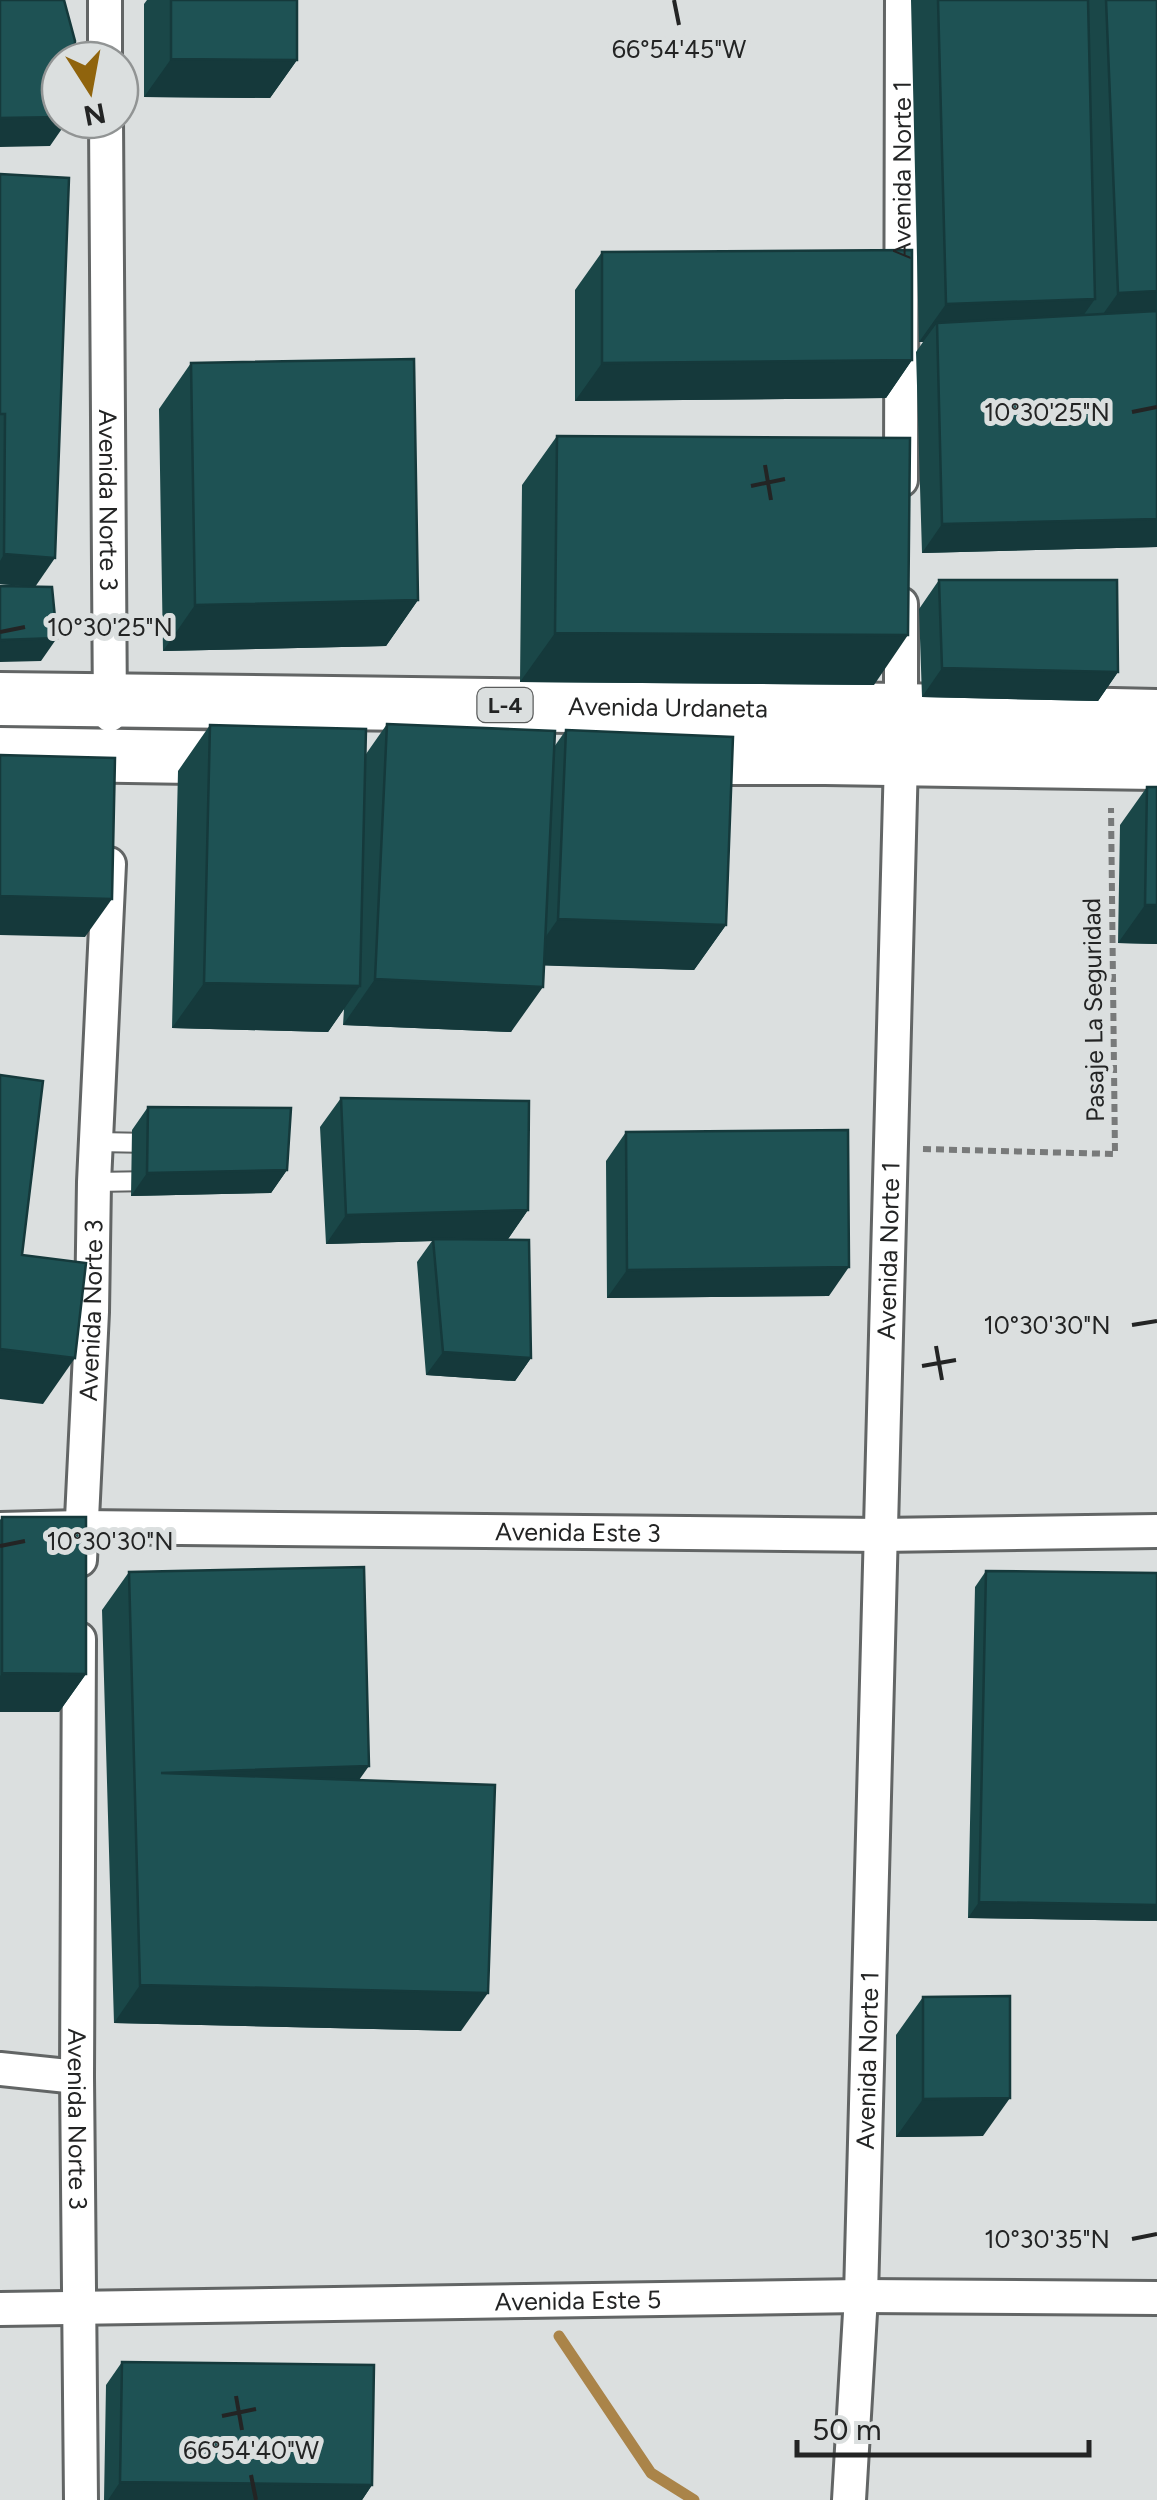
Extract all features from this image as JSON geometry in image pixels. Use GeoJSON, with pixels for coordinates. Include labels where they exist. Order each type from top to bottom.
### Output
{"type":"FeatureCollection","features":[{"type":"Feature","properties":{"kind":"main road","name":"Avenida Urdaneta"},"geometry":{"type":"LineString","coordinates":[[0,698],[110,699],[901,734],[1134,763]]}},
{"type":"Feature","properties":{"kind":"main road","name":"Avenida Urdaneta"},"geometry":{"type":"LineString","coordinates":[[611,758],[1157,716]]}},
{"type":"Feature","properties":{"kind":"main road"},"geometry":{"type":"LineString","coordinates":[[0,754],[111,773],[300,758]]}},
{"type":"Feature","properties":{"kind":"street"},"geometry":{"type":"LineString","coordinates":[[105,0],[105,40]]}},
{"type":"Feature","properties":{"kind":"street","name":"Avenida Norte 1"},"geometry":{"type":"LineString","coordinates":[[901,513],[902,0]]}},
{"type":"Feature","properties":{"kind":"street","name":"Avenida Norte 3"},"geometry":{"type":"LineString","coordinates":[[106,140],[111,773]]}},
{"type":"Feature","properties":{"kind":"street","name":"Avenida Norte 1"},"geometry":{"type":"LineString","coordinates":[[849,2500],[861,2296],[901,734],[901,572]]}},
{"type":"Feature","properties":{"kind":"street","name":"Avenida Norte 3"},"geometry":{"type":"LineString","coordinates":[[81,2500],[77,2077],[82,1311],[94,1182],[110,843]]}},
{"type":"Feature","properties":{"kind":"street","name":"Avenida Este 3"},"geometry":{"type":"LineString","coordinates":[[0,1529],[880,1535],[1157,1531]]}},
{"type":"Feature","properties":{"kind":"street"},"geometry":{"type":"LineString","coordinates":[[0,2069],[77,2077]]}},
{"type":"Feature","properties":{"kind":"street","name":"Avenida Este 5"},"geometry":{"type":"LineString","coordinates":[[0,2310],[861,2296],[1157,2298]]}},
{"type":"Feature","properties":{"kind":"lane"},"geometry":{"type":"LineString","coordinates":[[96,1142],[179,1144]]}},
{"type":"Feature","properties":{"kind":"lane"},"geometry":{"type":"LineString","coordinates":[[94,1182],[178,1182]]}},
{"type":"Feature","properties":{"kind":"path","name":"Pasaje La Seguridad"},"geometry":{"type":"LineString","coordinates":[[890,1148],[1114,1154],[1134,763]]}},
{"type":"Feature","properties":{"kind":"building"},"geometry":{"type":"Polygon","coordinates":[[[0,0],[64,0],[75,40],[40,40],[40,117],[0,118],[0,0]]]}},
{"type":"Feature","properties":{"kind":"building"},"geometry":{"type":"Polygon","coordinates":[[[171,0],[297,0],[297,60],[171,59],[171,0]]]}},
{"type":"Feature","properties":{"kind":"building"},"geometry":{"type":"Polygon","coordinates":[[[938,0],[1088,0],[1095,299],[946,304],[938,0]]]}},
{"type":"Feature","properties":{"kind":"building"},"geometry":{"type":"Polygon","coordinates":[[[1106,0],[1157,0],[1157,291],[1118,293],[1106,0]]]}},
{"type":"Feature","properties":{"kind":"building"},"geometry":{"type":"Polygon","coordinates":[[[0,174],[69,178],[55,558],[4,554],[0,174]]]}},
{"type":"Feature","properties":{"kind":"building"},"geometry":{"type":"Polygon","coordinates":[[[912,250],[912,360],[602,363],[602,252],[912,250]]]}},
{"type":"Feature","properties":{"kind":"building"},"geometry":{"type":"Polygon","coordinates":[[[1157,311],[1157,519],[942,524],[937,323],[1157,311]]]}},
{"type":"Feature","properties":{"kind":"building"},"geometry":{"type":"Polygon","coordinates":[[[414,359],[418,600],[195,605],[191,363],[414,359]]]}},
{"type":"Feature","properties":{"kind":"building"},"geometry":{"type":"Polygon","coordinates":[[[557,436],[910,438],[908,635],[555,633],[557,436]]]}},
{"type":"Feature","properties":{"kind":"building"},"geometry":{"type":"Polygon","coordinates":[[[939,580],[1117,580],[1118,672],[942,668],[939,580]]]}},
{"type":"Feature","properties":{"kind":"building"},"geometry":{"type":"Polygon","coordinates":[[[0,586],[52,587],[57,638],[0,640],[0,586]]]}},
{"type":"Feature","properties":{"kind":"building"},"geometry":{"type":"Polygon","coordinates":[[[387,724],[555,731],[543,987],[375,979],[387,724]]]}},
{"type":"Feature","properties":{"kind":"building"},"geometry":{"type":"Polygon","coordinates":[[[210,725],[366,729],[360,986],[204,983],[210,725]]]}},
{"type":"Feature","properties":{"kind":"building"},"geometry":{"type":"Polygon","coordinates":[[[566,730],[733,737],[726,925],[558,919],[566,730]]]}},
{"type":"Feature","properties":{"kind":"building"},"geometry":{"type":"Polygon","coordinates":[[[0,755],[115,758],[112,899],[0,896],[0,755]]]}},
{"type":"Feature","properties":{"kind":"building"},"geometry":{"type":"Polygon","coordinates":[[[1147,787],[1157,787],[1157,905],[1145,905],[1147,787]]]}},
{"type":"Feature","properties":{"kind":"building"},"geometry":{"type":"Polygon","coordinates":[[[0,1075],[43,1081],[22,1255],[86,1263],[75,1358],[0,1349],[0,1075]]]}},
{"type":"Feature","properties":{"kind":"building"},"geometry":{"type":"Polygon","coordinates":[[[341,1098],[529,1101],[528,1210],[346,1215],[341,1098]]]}},
{"type":"Feature","properties":{"kind":"building"},"geometry":{"type":"Polygon","coordinates":[[[148,1107],[291,1108],[287,1170],[147,1173],[148,1107]]]}},
{"type":"Feature","properties":{"kind":"building"},"geometry":{"type":"Polygon","coordinates":[[[848,1130],[849,1267],[627,1270],[626,1132],[848,1130]]]}},
{"type":"Feature","properties":{"kind":"building"},"geometry":{"type":"Polygon","coordinates":[[[433,1239],[529,1240],[531,1358],[443,1352],[433,1239]]]}},
{"type":"Feature","properties":{"kind":"building"},"geometry":{"type":"Polygon","coordinates":[[[2,1517],[86,1517],[86,1674],[2,1673],[2,1517]]]}},
{"type":"Feature","properties":{"kind":"building"},"geometry":{"type":"Polygon","coordinates":[[[364,1567],[369,1766],[161,1773],[495,1785],[488,1993],[140,1985],[129,1572],[364,1567]]]}},
{"type":"Feature","properties":{"kind":"building"},"geometry":{"type":"Polygon","coordinates":[[[986,1571],[1157,1573],[1157,1905],[979,1902],[986,1571]]]}},
{"type":"Feature","properties":{"kind":"building"},"geometry":{"type":"Polygon","coordinates":[[[1010,1996],[1010,2098],[923,2099],[923,1997],[1010,1996]]]}},
{"type":"Feature","properties":{"kind":"building"},"geometry":{"type":"Polygon","coordinates":[[[122,2362],[374,2365],[372,2485],[120,2482],[122,2362]]]}},
{"type":"Feature","properties":{"kind":"waterway"},"geometry":{"type":"LineString","coordinates":[[559,2336],[651,2473],[694,2500]]}}]}
